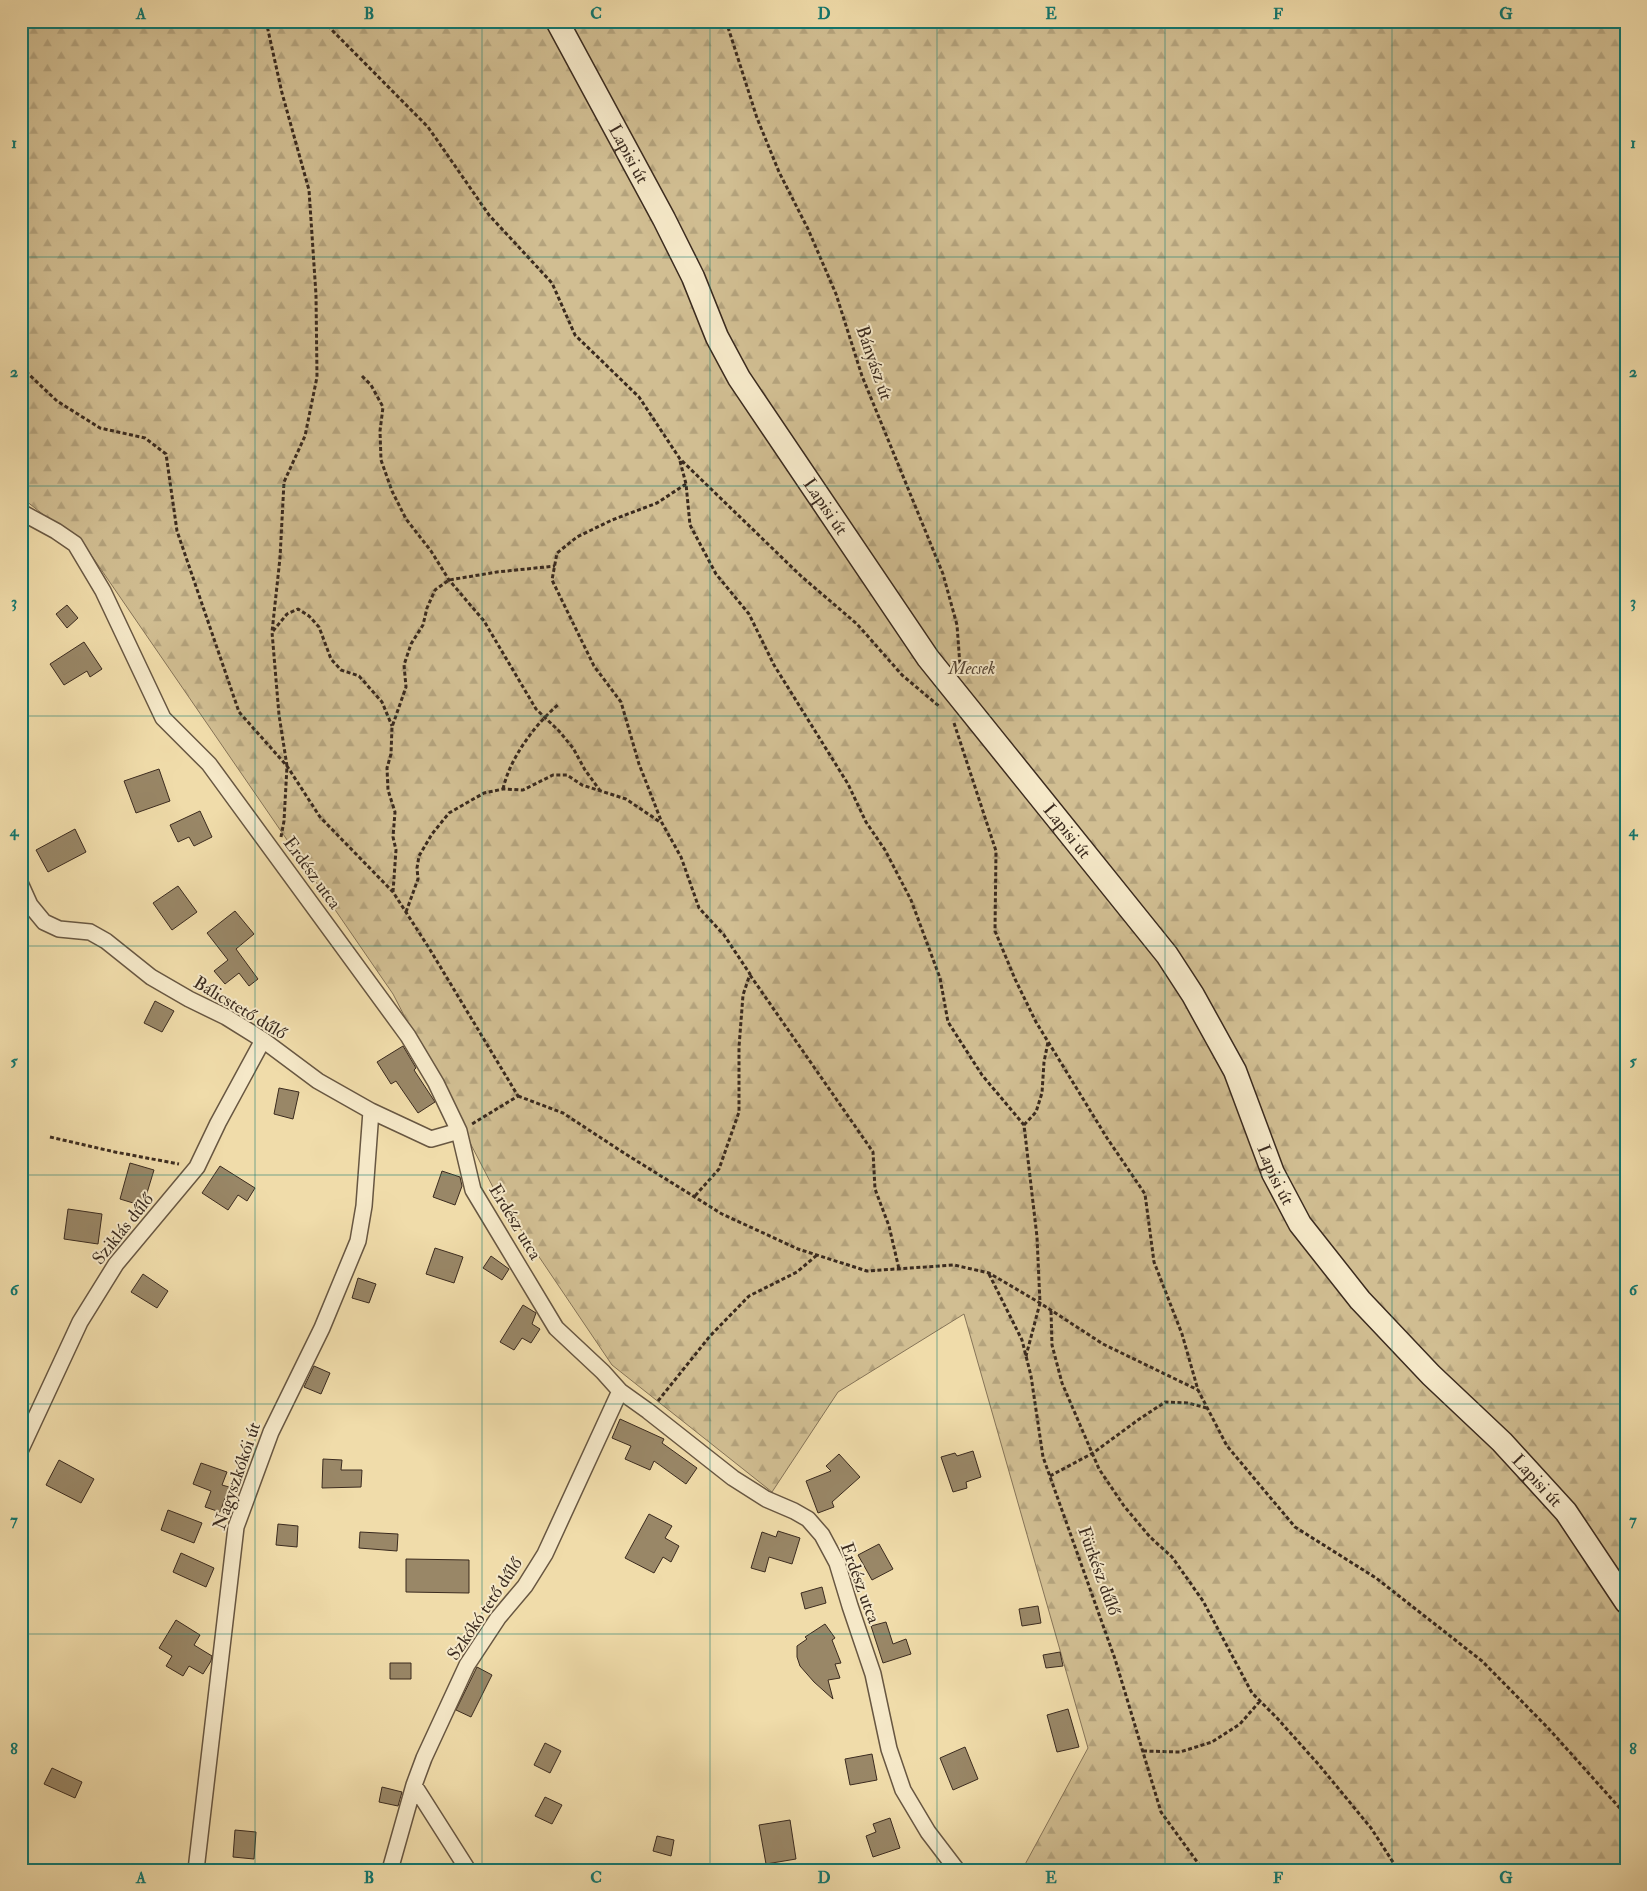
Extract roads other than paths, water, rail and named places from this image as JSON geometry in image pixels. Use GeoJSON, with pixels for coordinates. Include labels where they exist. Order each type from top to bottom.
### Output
{"type":"FeatureCollection","features":[{"type":"Feature","properties":{"kind":"street","name":"Lapisi út"},"geometry":{"type":"LineString","coordinates":[[557,21],[664,219],[693,277],[717,337],[738,378],[928,658],[950,702],[1075,839],[1167,955],[1193,995],[1235,1072],[1273,1174],[1300,1224],[1360,1300],[1431,1375],[1502,1442],[1566,1512],[1626,1602]]}},
{"type":"Feature","properties":{"kind":"street","name":"Erdész utca"},"geometry":{"type":"LineString","coordinates":[[21,512],[75,544],[103,592],[163,718],[209,764],[408,1036],[436,1083],[458,1132],[473,1190],[556,1328],[620,1391],[733,1478],[766,1499],[808,1519],[822,1535],[837,1563],[873,1674],[889,1749],[903,1790],[928,1832],[957,1870]]}},
{"type":"Feature","properties":{"kind":"street","name":"Bálicstető dűlő"},"geometry":{"type":"LineString","coordinates":[[21,885],[30,905],[44,922],[59,929],[90,932],[106,941],[151,976],[189,999],[226,1017],[263,1040],[318,1081],[372,1111],[431,1139],[458,1132]]}},
{"type":"Feature","properties":{"kind":"street","name":"Sziklás dűlő"},"geometry":{"type":"LineString","coordinates":[[21,1448],[80,1322],[116,1264],[197,1167],[218,1123],[263,1040]]}},
{"type":"Feature","properties":{"kind":"street","name":"Nagyszkókói út"},"geometry":{"type":"LineString","coordinates":[[196,1870],[236,1527],[271,1432],[322,1328],[358,1240],[364,1206],[372,1111]]}},
{"type":"Feature","properties":{"kind":"street","name":"Szkókó tető dűlő"},"geometry":{"type":"LineString","coordinates":[[390,1870],[414,1785],[424,1758],[467,1665],[498,1618],[526,1586],[545,1554],[620,1391]]}},
{"type":"Feature","properties":{"kind":"street"},"geometry":{"type":"LineString","coordinates":[[414,1785],[468,1870]]}},
{"type":"Feature","properties":{"kind":"park label","name":"Mecsek"},"geometry":{"type":"Point","coordinates":[972,668]}}]}
